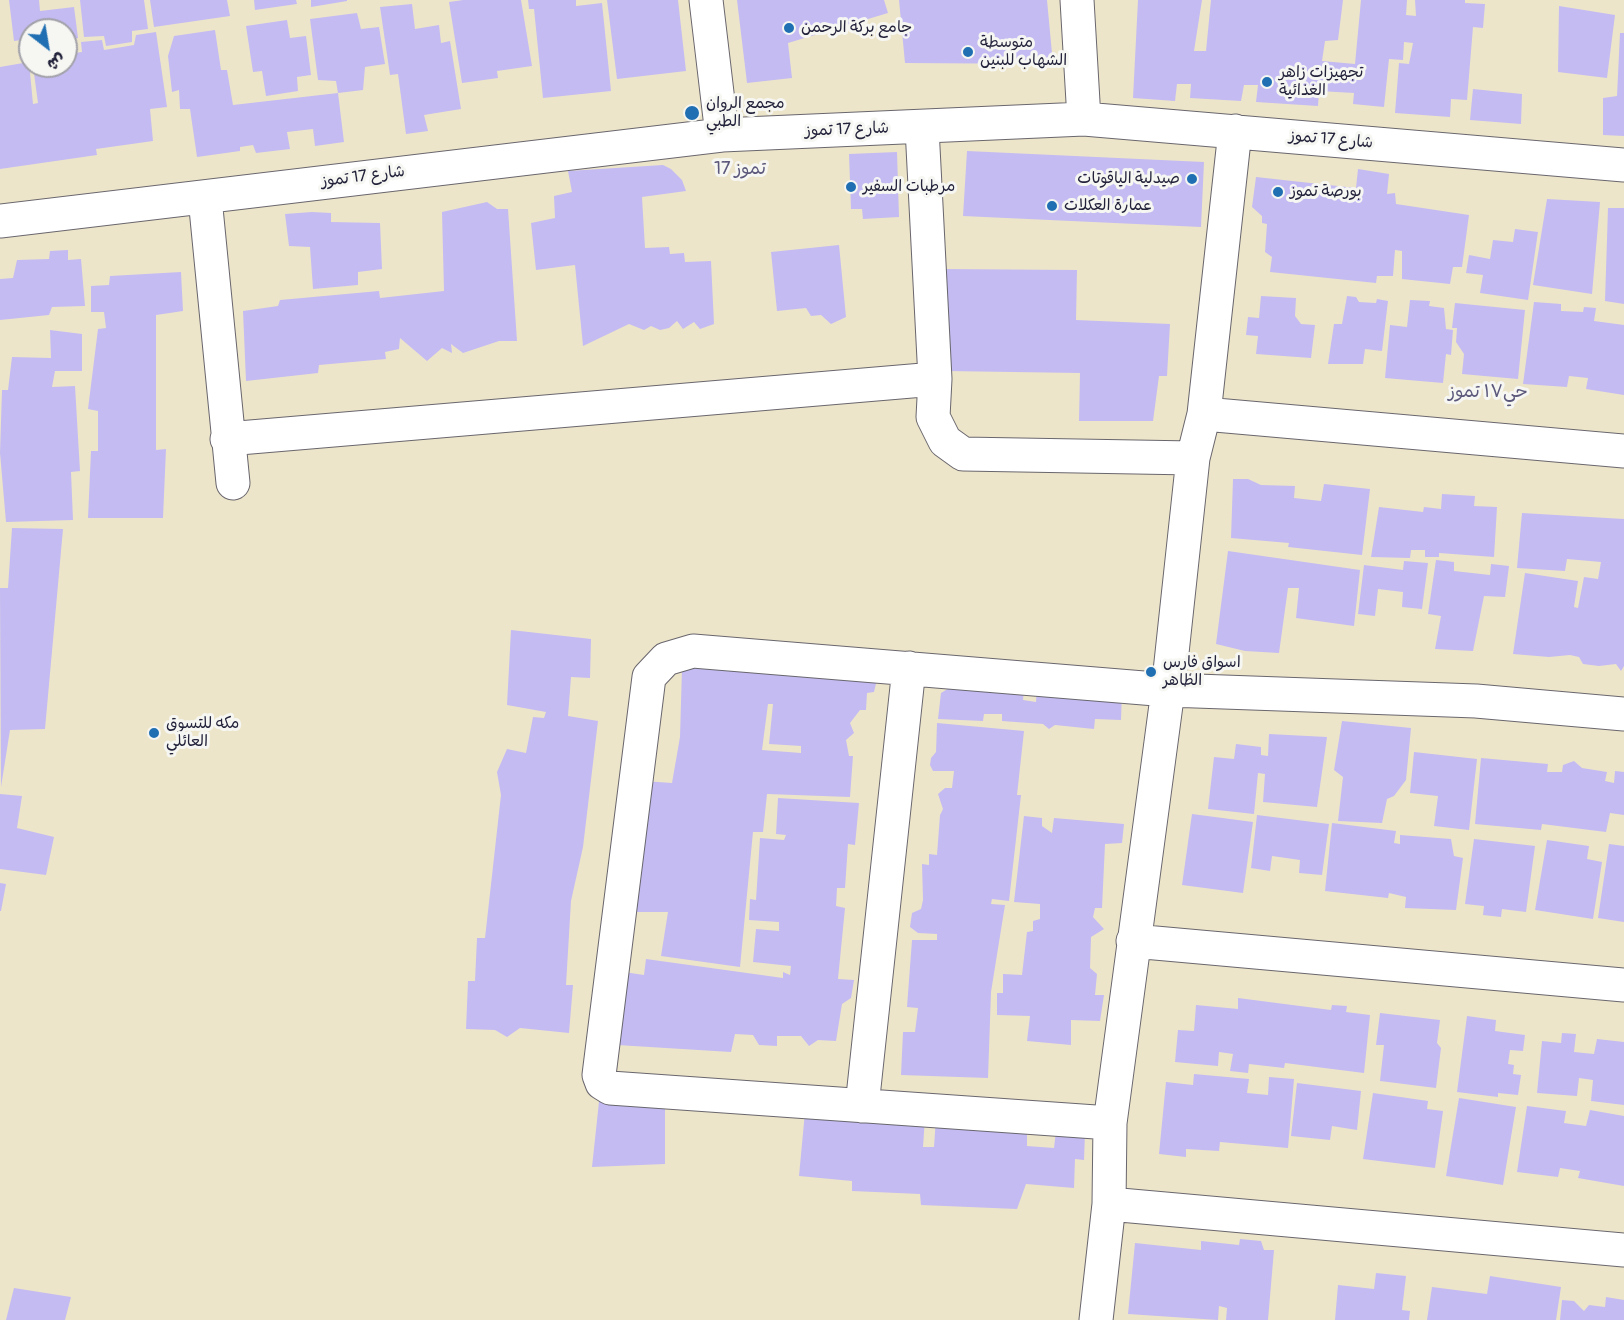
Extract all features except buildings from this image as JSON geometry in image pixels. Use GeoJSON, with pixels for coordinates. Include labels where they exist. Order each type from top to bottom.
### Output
{"type":"FeatureCollection","features":[{"type":"Feature","properties":{"kind":"street"},"geometry":{"type":"LineString","coordinates":[[706,0],[722,135]]}},
{"type":"Feature","properties":{"kind":"street"},"geometry":{"type":"LineString","coordinates":[[1077,0],[1084,119]]}},
{"type":"Feature","properties":{"kind":"street","name":"شارع 17 تموز"},"geometry":{"type":"LineString","coordinates":[[0,221],[722,135],[922,128],[1084,119],[1624,165]]}},
{"type":"Feature","properties":{"kind":"street"},"geometry":{"type":"LineString","coordinates":[[922,128],[935,379],[933,417],[945,441],[963,454],[1193,458]]}},
{"type":"Feature","properties":{"kind":"street"},"geometry":{"type":"LineString","coordinates":[[1096,1320],[1109,1204],[1110,1123],[1168,690],[1193,458],[1204,414],[1235,131]]}},
{"type":"Feature","properties":{"kind":"street"},"geometry":{"type":"LineString","coordinates":[[205,198],[233,483]]}},
{"type":"Feature","properties":{"kind":"street"},"geometry":{"type":"LineString","coordinates":[[227,439],[935,379]]}},
{"type":"Feature","properties":{"kind":"street"},"geometry":{"type":"LineString","coordinates":[[1204,414],[1624,451]]}},
{"type":"Feature","properties":{"kind":"street"},"geometry":{"type":"LineString","coordinates":[[1110,1123],[610,1088],[602,1083],[599,1075],[650,677],[666,659],[693,651],[1168,690],[1476,701],[1624,714]]}},
{"type":"Feature","properties":{"kind":"street"},"geometry":{"type":"LineString","coordinates":[[862,1106],[909,668]]}},
{"type":"Feature","properties":{"kind":"street"},"geometry":{"type":"LineString","coordinates":[[1133,941],[1624,985]]}},
{"type":"Feature","properties":{"kind":"street"},"geometry":{"type":"LineString","coordinates":[[1109,1204],[1624,1250]]}},
{"type":"Feature","properties":{"kind":"place","name":"جامع بركة الرحمن"},"geometry":{"type":"Point","coordinates":[789,28]}},
{"type":"Feature","properties":{"kind":"place","name":"متوسطة الشهاب للبنين"},"geometry":{"type":"Point","coordinates":[968,52]}},
{"type":"Feature","properties":{"kind":"place","name":"تجهيزات زاهر الغذائية"},"geometry":{"type":"Point","coordinates":[1267,82]}},
{"type":"Feature","properties":{"kind":"place","name":"مجمع الروان الطبي"},"geometry":{"type":"Point","coordinates":[692,113]}},
{"type":"Feature","properties":{"kind":"place","name":"صيدلية الياقوتات"},"geometry":{"type":"Point","coordinates":[1192,179]}},
{"type":"Feature","properties":{"kind":"place","name":"مرطبات السفير"},"geometry":{"type":"Point","coordinates":[851,187]}},
{"type":"Feature","properties":{"kind":"place","name":"بورصة تموز"},"geometry":{"type":"Point","coordinates":[1278,192]}},
{"type":"Feature","properties":{"kind":"place","name":"عمارة العكلات"},"geometry":{"type":"Point","coordinates":[1052,206]}},
{"type":"Feature","properties":{"kind":"place","name":"اسواق فارس الظاهر"},"geometry":{"type":"Point","coordinates":[1151,672]}},
{"type":"Feature","properties":{"kind":"place","name":"مكه للتسوق العائلي"},"geometry":{"type":"Point","coordinates":[154,733]}},
{"type":"Feature","properties":{"kind":"district","name":"17 تموز"},"geometry":{"type":"Point","coordinates":[740,169]}},
{"type":"Feature","properties":{"kind":"district","name":"حي۱۷ تموز"},"geometry":{"type":"Point","coordinates":[1488,392]}}]}
